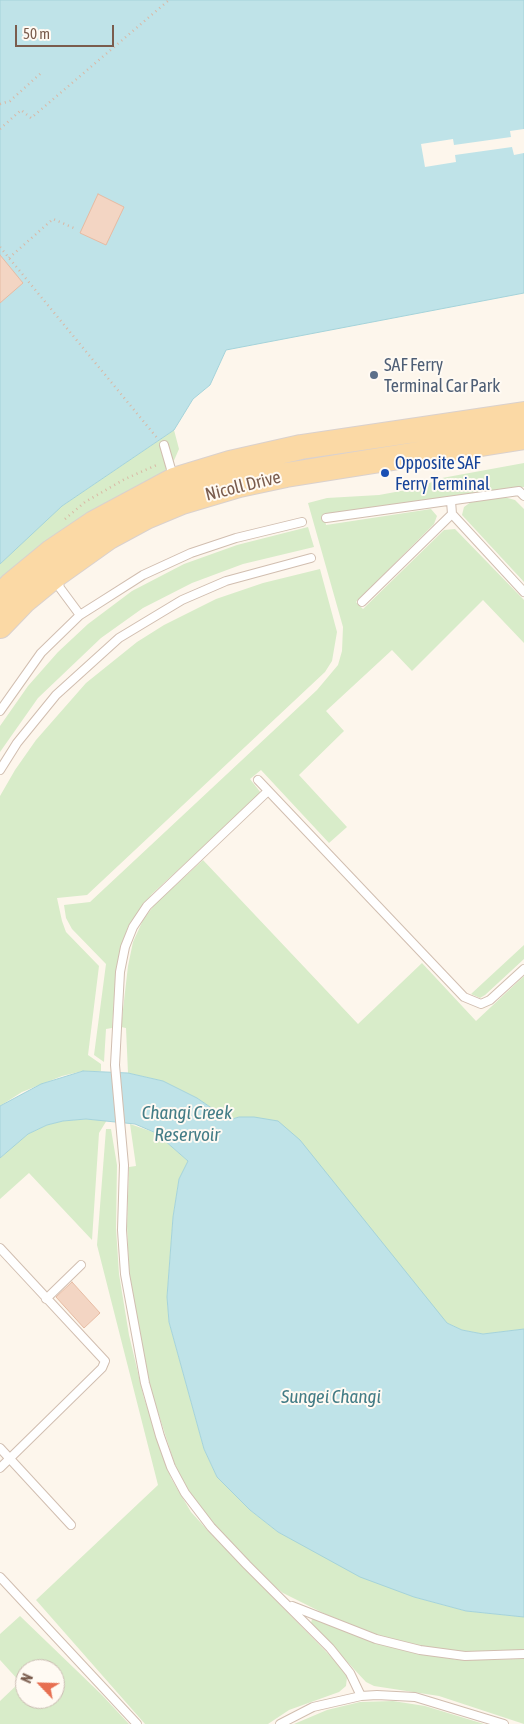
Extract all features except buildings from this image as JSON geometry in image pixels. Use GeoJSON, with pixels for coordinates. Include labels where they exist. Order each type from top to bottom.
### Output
{"type":"FeatureCollection","features":[{"type":"Feature","properties":{"kind":"main road","name":"Nicoll Drive"},"geometry":{"type":"LineString","coordinates":[[0,597],[50,567],[146,517],[178,491],[230,463],[301,447],[524,414]]}},
{"type":"Feature","properties":{"kind":"main road","name":"Nicoll Drive"},"geometry":{"type":"LineString","coordinates":[[178,491],[239,486],[286,475],[524,437]]}},
{"type":"Feature","properties":{"kind":"main road","name":"Nicoll Drive"},"geometry":{"type":"LineString","coordinates":[[0,626],[24,601],[50,567]]}},
{"type":"Feature","properties":{"kind":"lane"},"geometry":{"type":"LineString","coordinates":[[164,446],[178,491]]}},
{"type":"Feature","properties":{"kind":"lane"},"geometry":{"type":"LineString","coordinates":[[326,518],[519,491],[524,496]]}},
{"type":"Feature","properties":{"kind":"lane"},"geometry":{"type":"LineString","coordinates":[[451,501],[452,514],[524,592]]}},
{"type":"Feature","properties":{"kind":"lane"},"geometry":{"type":"LineString","coordinates":[[362,602],[452,514]]}},
{"type":"Feature","properties":{"kind":"lane"},"geometry":{"type":"LineString","coordinates":[[0,712],[41,653],[80,615],[143,576],[191,553],[236,538],[302,522]]}},
{"type":"Feature","properties":{"kind":"lane"},"geometry":{"type":"LineString","coordinates":[[0,770],[18,743],[56,695],[119,638],[182,600],[226,582],[311,558]]}},
{"type":"Feature","properties":{"kind":"lane"},"geometry":{"type":"LineString","coordinates":[[50,567],[60,588],[80,615]]}},
{"type":"Feature","properties":{"kind":"lane"},"geometry":{"type":"LineString","coordinates":[[258,780],[464,997],[481,1004],[490,1000],[524,969]]}},
{"type":"Feature","properties":{"kind":"lane"},"geometry":{"type":"LineString","coordinates":[[268,791],[147,906],[133,927],[125,947],[120,972],[115,1065],[124,1165],[122,1230],[125,1274],[145,1384],[171,1467],[185,1493],[211,1527],[288,1604],[350,1673],[361,1696]]}},
{"type":"Feature","properties":{"kind":"lane"},"geometry":{"type":"LineString","coordinates":[[0,1248],[46,1299],[104,1358],[104,1365],[0,1468]]}},
{"type":"Feature","properties":{"kind":"lane"},"geometry":{"type":"LineString","coordinates":[[46,1299],[81,1265]]}},
{"type":"Feature","properties":{"kind":"lane"},"geometry":{"type":"LineString","coordinates":[[0,1448],[70,1525]]}},
{"type":"Feature","properties":{"kind":"lane"},"geometry":{"type":"LineString","coordinates":[[0,1577],[137,1724]]}},
{"type":"Feature","properties":{"kind":"lane"},"geometry":{"type":"LineString","coordinates":[[288,1604],[376,1639],[420,1650],[465,1656],[524,1654]]}},
{"type":"Feature","properties":{"kind":"lane"},"geometry":{"type":"LineString","coordinates":[[280,1724],[313,1707],[361,1696],[415,1697],[504,1724]]}},
{"type":"Feature","properties":{"kind":"path"},"geometry":{"type":"LineString","coordinates":[[0,129],[21,110],[31,118],[169,0]]}},
{"type":"Feature","properties":{"kind":"path"},"geometry":{"type":"LineString","coordinates":[[0,104],[10,101],[41,73]]}},
{"type":"Feature","properties":{"kind":"path"},"geometry":{"type":"LineString","coordinates":[[9,258],[53,219],[76,229]]}},
{"type":"Feature","properties":{"kind":"path"},"geometry":{"type":"LineString","coordinates":[[0,247],[164,446]]}},
{"type":"Feature","properties":{"kind":"green space"},"geometry":{"type":"Polygon","coordinates":[[[174,430],[179,449],[165,481],[0,581],[0,564],[45,520],[62,506],[174,430]]]}},
{"type":"Feature","properties":{"kind":"green space"},"geometry":{"type":"Polygon","coordinates":[[[524,463],[524,487],[324,514],[326,525],[431,509],[437,516],[434,524],[356,602],[363,609],[444,530],[455,529],[524,600],[524,643],[483,600],[412,671],[392,650],[326,711],[344,731],[299,775],[347,827],[329,843],[261,770],[250,779],[261,793],[152,894],[128,927],[121,946],[116,969],[112,1028],[106,1029],[104,1062],[94,1055],[106,964],[72,929],[66,918],[64,905],[90,902],[317,690],[338,665],[342,651],[343,627],[308,503],[327,498],[379,495],[417,488],[442,478],[524,463]]]}},
{"type":"Feature","properties":{"kind":"green space"},"geometry":{"type":"Polygon","coordinates":[[[504,497],[515,500],[524,509],[524,582],[462,515],[464,507],[471,502],[504,497]]]}},
{"type":"Feature","properties":{"kind":"green space"},"geometry":{"type":"Polygon","coordinates":[[[308,527],[314,547],[243,564],[192,583],[143,608],[101,638],[38,698],[0,752],[0,726],[28,686],[58,652],[88,624],[132,591],[184,564],[237,545],[308,527]]]}},
{"type":"Feature","properties":{"kind":"green space"},"geometry":{"type":"Polygon","coordinates":[[[320,569],[337,632],[332,661],[325,672],[87,895],[57,898],[66,932],[99,966],[88,1055],[101,1064],[101,1071],[83,1071],[62,1076],[22,1092],[0,1106],[0,796],[15,770],[36,740],[86,683],[137,642],[164,625],[216,599],[263,583],[320,569]]]}},
{"type":"Feature","properties":{"kind":"green space"},"geometry":{"type":"Polygon","coordinates":[[[203,860],[358,1024],[422,963],[476,1021],[524,976],[524,1329],[483,1334],[462,1330],[447,1323],[239,1117],[229,1120],[197,1098],[163,1081],[128,1073],[126,1028],[121,1027],[128,966],[133,942],[143,920],[155,904],[203,860]]]}},
{"type":"Feature","properties":{"kind":"green space"},"geometry":{"type":"Polygon","coordinates":[[[524,945],[524,959],[485,995],[480,998],[471,994],[524,945]]]}},
{"type":"Feature","properties":{"kind":"green space"},"geometry":{"type":"Polygon","coordinates":[[[107,1120],[99,1133],[92,1240],[29,1173],[0,1199],[0,1158],[28,1134],[47,1125],[63,1121],[107,1120]]]}},
{"type":"Feature","properties":{"kind":"green space"},"geometry":{"type":"Polygon","coordinates":[[[130,1124],[156,1133],[188,1161],[179,1179],[173,1217],[167,1297],[169,1322],[204,1449],[217,1477],[250,1510],[278,1532],[414,1597],[466,1611],[524,1617],[524,1651],[467,1653],[442,1651],[382,1637],[325,1614],[283,1593],[268,1581],[216,1526],[189,1493],[175,1465],[148,1381],[137,1326],[129,1271],[127,1226],[129,1167],[136,1166],[130,1124]]]}},
{"type":"Feature","properties":{"kind":"green space"},"geometry":{"type":"Polygon","coordinates":[[[106,1129],[111,1129],[117,1165],[116,1228],[119,1274],[129,1335],[144,1398],[171,1478],[191,1512],[344,1670],[347,1677],[346,1686],[339,1692],[289,1710],[268,1724],[145,1724],[36,1600],[158,1485],[97,1245],[106,1129]]]}},
{"type":"Feature","properties":{"kind":"green space"},"geometry":{"type":"Polygon","coordinates":[[[20,1616],[65,1659],[15,1659],[15,1676],[0,1660],[0,1634],[20,1616]]]}},
{"type":"Feature","properties":{"kind":"green space"},"geometry":{"type":"Polygon","coordinates":[[[315,1618],[371,1641],[414,1653],[459,1660],[524,1659],[524,1724],[439,1696],[374,1686],[366,1682],[311,1623],[312,1619],[315,1618]]]}},
{"type":"Feature","properties":{"kind":"green space"},"geometry":{"type":"Polygon","coordinates":[[[65,1659],[129,1724],[0,1724],[0,1701],[15,1687],[15,1709],[65,1709],[65,1659]]]}},
{"type":"Feature","properties":{"kind":"green space"},"geometry":{"type":"Polygon","coordinates":[[[393,1701],[425,1706],[484,1724],[294,1724],[327,1710],[360,1702],[393,1701]]]}},
{"type":"Feature","properties":{"kind":"water"},"geometry":{"type":"Polygon","coordinates":[[[0,0],[524,0],[524,293],[226,350],[210,385],[193,399],[174,430],[62,506],[0,564],[0,0]]]}},
{"type":"Feature","properties":{"kind":"water","name":"Sungei Changi"},"geometry":{"type":"Polygon","coordinates":[[[83,1071],[128,1073],[163,1081],[197,1098],[229,1120],[239,1117],[254,1117],[278,1121],[300,1140],[447,1323],[462,1330],[483,1334],[524,1329],[524,1617],[466,1611],[414,1597],[360,1577],[278,1532],[250,1510],[217,1477],[204,1449],[169,1322],[167,1297],[173,1217],[179,1179],[188,1161],[156,1133],[135,1124],[86,1119],[63,1121],[47,1125],[28,1134],[0,1158],[0,1106],[41,1084],[83,1071]]]}},
{"type":"Feature","properties":{"kind":"pier"},"geometry":{"type":"Polygon","coordinates":[[[524,129],[524,153],[514,155],[512,147],[455,155],[456,162],[425,167],[421,144],[453,139],[454,145],[511,137],[510,131],[524,129]]]}},
{"type":"Feature","properties":{"kind":"place","name":"SAF Ferry Terminal Car Park"},"geometry":{"type":"Point","coordinates":[374,375]}},
{"type":"Feature","properties":{"kind":"place","name":"Opposite SAF Ferry Terminal"},"geometry":{"type":"Point","coordinates":[385,473]}},
{"type":"Feature","properties":{"kind":"water label","name":"Changi Creek Reservoir"},"geometry":{"type":"Point","coordinates":[187,1124]}}]}
